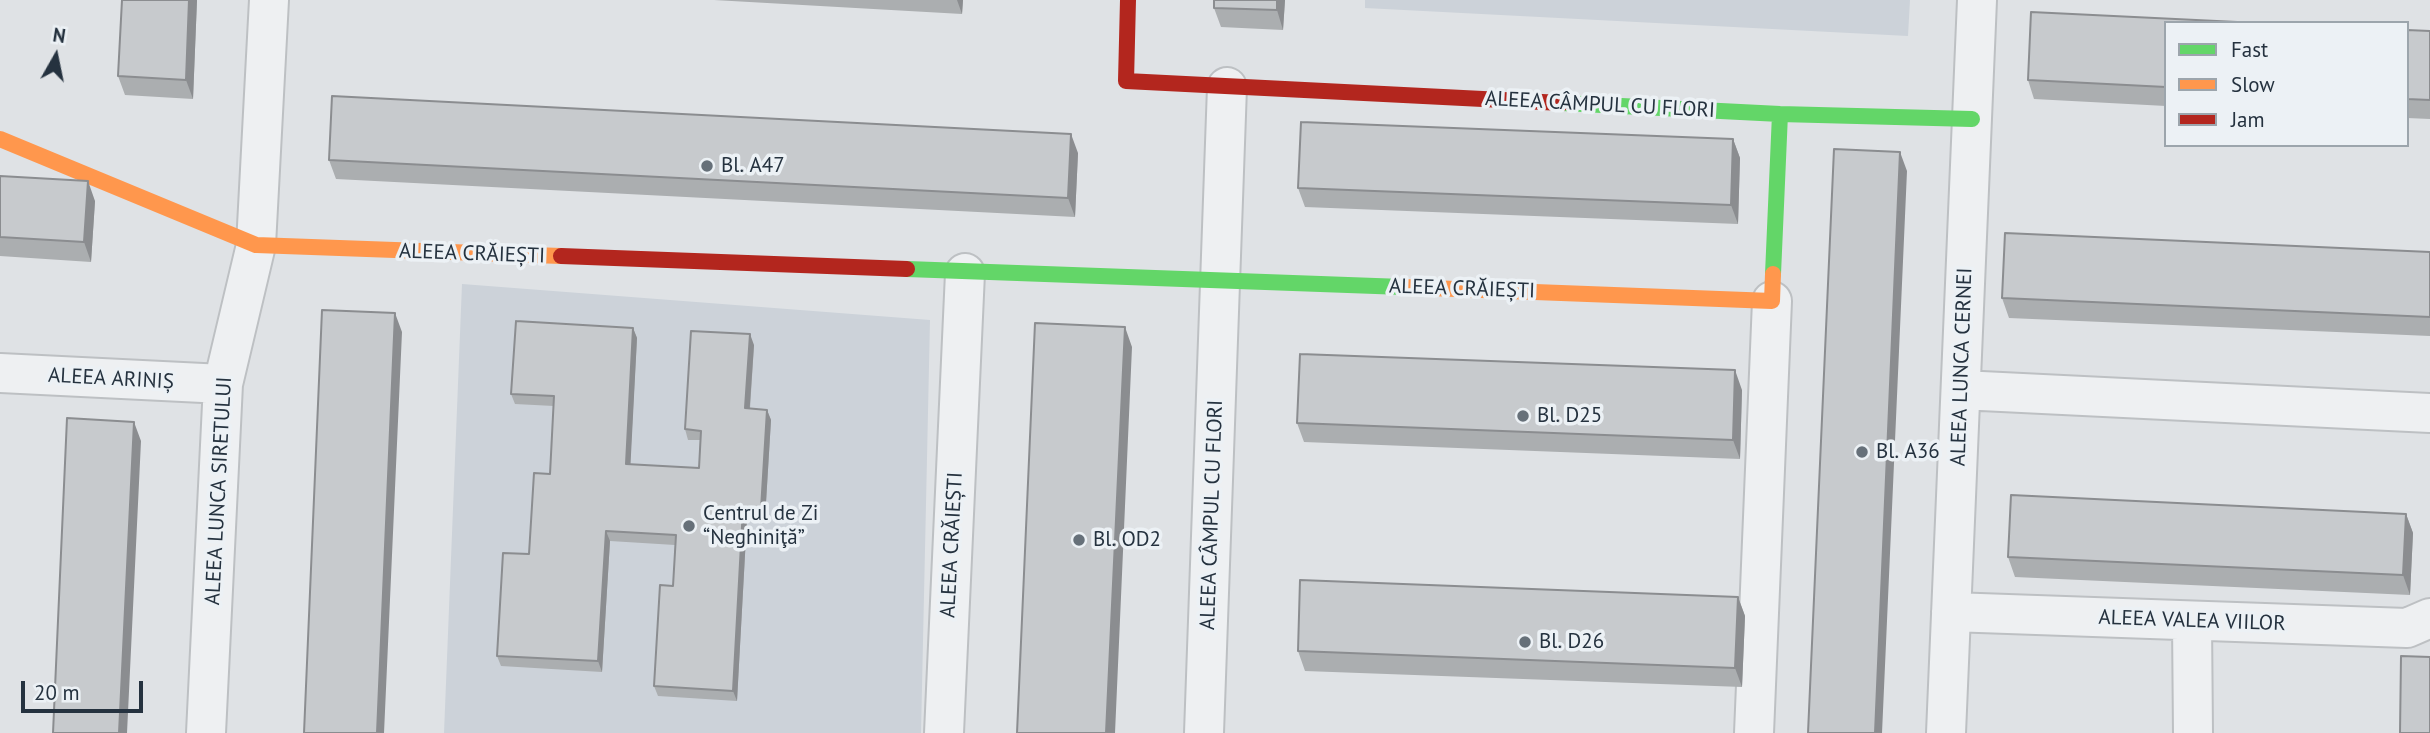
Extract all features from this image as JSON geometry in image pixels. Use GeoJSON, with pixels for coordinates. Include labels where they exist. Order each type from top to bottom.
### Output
{"type":"FeatureCollection","features":[{"type":"Feature","properties":{"kind":"street","name":"ALEEA LUNCA SIRETULUI"},"geometry":{"type":"LineString","coordinates":[[206,733],[222,384],[256,245],[269,0]]}},
{"type":"Feature","properties":{"kind":"street","name":"ALEEA CÂMPUL CU FLORI"},"geometry":{"type":"LineString","coordinates":[[1128,0],[1126,81],[1780,114],[1972,120]]}},
{"type":"Feature","properties":{"kind":"street","name":"ALEEA LUNCA CERNEI"},"geometry":{"type":"LineString","coordinates":[[1946,733],[1977,0]]}},
{"type":"Feature","properties":{"kind":"street","name":"ALEEA CÂMPUL CU FLORI"},"geometry":{"type":"LineString","coordinates":[[1204,733],[1227,87]]}},
{"type":"Feature","properties":{"kind":"street"},"geometry":{"type":"LineString","coordinates":[[1754,733],[1780,114]]}},
{"type":"Feature","properties":{"kind":"street","name":"ALEEA CRĂIEȘTI"},"geometry":{"type":"LineString","coordinates":[[0,139],[211,229],[256,245],[1772,301]]}},
{"type":"Feature","properties":{"kind":"street","name":"ALEEA CRĂIEȘTI"},"geometry":{"type":"LineString","coordinates":[[944,733],[965,273]]}},
{"type":"Feature","properties":{"kind":"street","name":"ALEEA ARINIȘ"},"geometry":{"type":"LineString","coordinates":[[0,373],[222,384]]}},
{"type":"Feature","properties":{"kind":"street"},"geometry":{"type":"LineString","coordinates":[[1961,390],[2430,413]]}},
{"type":"Feature","properties":{"kind":"street","name":"ALEEA VALEA VIILOR"},"geometry":{"type":"LineString","coordinates":[[1951,612],[2407,628],[2430,618]]}},
{"type":"Feature","properties":{"kind":"street"},"geometry":{"type":"LineString","coordinates":[[2192,622],[2193,733]]}},
{"type":"Feature","properties":{"kind":"shaded area"},"geometry":{"type":"Polygon","coordinates":[[[1365,0],[1910,0],[1908,36],[1365,8],[1365,0]]]}},
{"type":"Feature","properties":{"kind":"shaded area","name":"Centrul de Zi “Neghiniţă”"},"geometry":{"type":"Polygon","coordinates":[[[462,284],[930,320],[921,733],[444,733],[462,284]]]}},
{"type":"Feature","properties":{"kind":"building"},"geometry":{"type":"Polygon","coordinates":[[[122,0],[189,0],[186,80],[118,76],[122,0]]]}},
{"type":"Feature","properties":{"kind":"building"},"geometry":{"type":"Polygon","coordinates":[[[1214,0],[1277,0],[1277,10],[1214,8],[1214,0]]]}},
{"type":"Feature","properties":{"kind":"building"},"geometry":{"type":"Polygon","coordinates":[[[2031,12],[2217,21],[2164,21],[2164,87],[2028,80],[2031,12]]]}},
{"type":"Feature","properties":{"kind":"building"},"geometry":{"type":"Polygon","coordinates":[[[2409,30],[2430,31],[2430,100],[2409,99],[2409,30]]]}},
{"type":"Feature","properties":{"kind":"building","name":"Bl. A47"},"geometry":{"type":"Polygon","coordinates":[[[332,96],[1071,134],[1068,198],[329,160],[332,96]]]}},
{"type":"Feature","properties":{"kind":"building"},"geometry":{"type":"Polygon","coordinates":[[[1301,122],[1733,139],[1731,205],[1298,188],[1301,122]]]}},
{"type":"Feature","properties":{"kind":"building","name":"Bl. A36"},"geometry":{"type":"Polygon","coordinates":[[[1834,149],[1900,152],[1875,733],[1808,733],[1834,149]]]}},
{"type":"Feature","properties":{"kind":"building"},"geometry":{"type":"Polygon","coordinates":[[[0,176],[88,181],[84,242],[0,237],[0,176]]]}},
{"type":"Feature","properties":{"kind":"building"},"geometry":{"type":"Polygon","coordinates":[[[2005,233],[2430,252],[2430,317],[2002,298],[2005,233]]]}},
{"type":"Feature","properties":{"kind":"building"},"geometry":{"type":"Polygon","coordinates":[[[322,310],[395,313],[377,733],[304,733],[322,310]]]}},
{"type":"Feature","properties":{"kind":"building"},"geometry":{"type":"Polygon","coordinates":[[[516,321],[633,328],[626,464],[699,468],[701,431],[685,429],[691,331],[750,334],[745,408],[767,410],[761,509],[743,508],[733,691],[654,686],[660,585],[673,586],[676,535],[606,531],[598,661],[497,656],[503,553],[529,554],[534,473],[550,474],[554,396],[511,394],[516,321]]]}},
{"type":"Feature","properties":{"kind":"building","name":"Bl. OD2"},"geometry":{"type":"Polygon","coordinates":[[[1035,323],[1125,327],[1106,733],[1017,733],[1035,323]]]}},
{"type":"Feature","properties":{"kind":"building","name":"Bl. D25"},"geometry":{"type":"Polygon","coordinates":[[[1300,354],[1735,370],[1733,440],[1297,423],[1300,354]]]}},
{"type":"Feature","properties":{"kind":"building"},"geometry":{"type":"Polygon","coordinates":[[[67,418],[134,422],[119,733],[53,733],[67,418]]]}},
{"type":"Feature","properties":{"kind":"building"},"geometry":{"type":"Polygon","coordinates":[[[2011,495],[2406,514],[2403,575],[2008,557],[2011,495]]]}},
{"type":"Feature","properties":{"kind":"building","name":"Bl. D26"},"geometry":{"type":"Polygon","coordinates":[[[1300,580],[1738,597],[1735,668],[1298,651],[1300,580]]]}},
{"type":"Feature","properties":{"kind":"building"},"geometry":{"type":"Polygon","coordinates":[[[2401,656],[2430,657],[2430,733],[2400,733],[2401,656]]]}},
{"type":"Feature","properties":{"kind":"traffic: fast"},"geometry":{"type":"LineString","coordinates":[[1562,103],[1780,114],[1972,119]]}},
{"type":"Feature","properties":{"kind":"traffic: fast"},"geometry":{"type":"LineString","coordinates":[[1773,274],[1780,114]]}},
{"type":"Feature","properties":{"kind":"traffic: fast"},"geometry":{"type":"LineString","coordinates":[[907,269],[1403,287]]}},
{"type":"Feature","properties":{"kind":"traffic: slow"},"geometry":{"type":"LineString","coordinates":[[0,139],[256,245],[561,256]]}},
{"type":"Feature","properties":{"kind":"traffic: slow"},"geometry":{"type":"LineString","coordinates":[[1403,287],[1772,301],[1773,274]]}},
{"type":"Feature","properties":{"kind":"traffic: jam"},"geometry":{"type":"LineString","coordinates":[[1128,0],[1126,81],[1562,103]]}},
{"type":"Feature","properties":{"kind":"traffic: jam"},"geometry":{"type":"LineString","coordinates":[[561,256],[907,269]]}},
{"type":"Feature","properties":{"kind":"place","name":"Bl. A47"},"geometry":{"type":"Point","coordinates":[707,166]}},
{"type":"Feature","properties":{"kind":"place","name":"Bl. D25"},"geometry":{"type":"Point","coordinates":[1523,416]}},
{"type":"Feature","properties":{"kind":"place","name":"Bl. A36"},"geometry":{"type":"Point","coordinates":[1862,452]}},
{"type":"Feature","properties":{"kind":"place","name":"Centrul de Zi “Neghiniţă”"},"geometry":{"type":"Point","coordinates":[689,526]}},
{"type":"Feature","properties":{"kind":"place","name":"Bl. OD2"},"geometry":{"type":"Point","coordinates":[1079,540]}},
{"type":"Feature","properties":{"kind":"place","name":"Bl. D26"},"geometry":{"type":"Point","coordinates":[1525,642]}}]}
